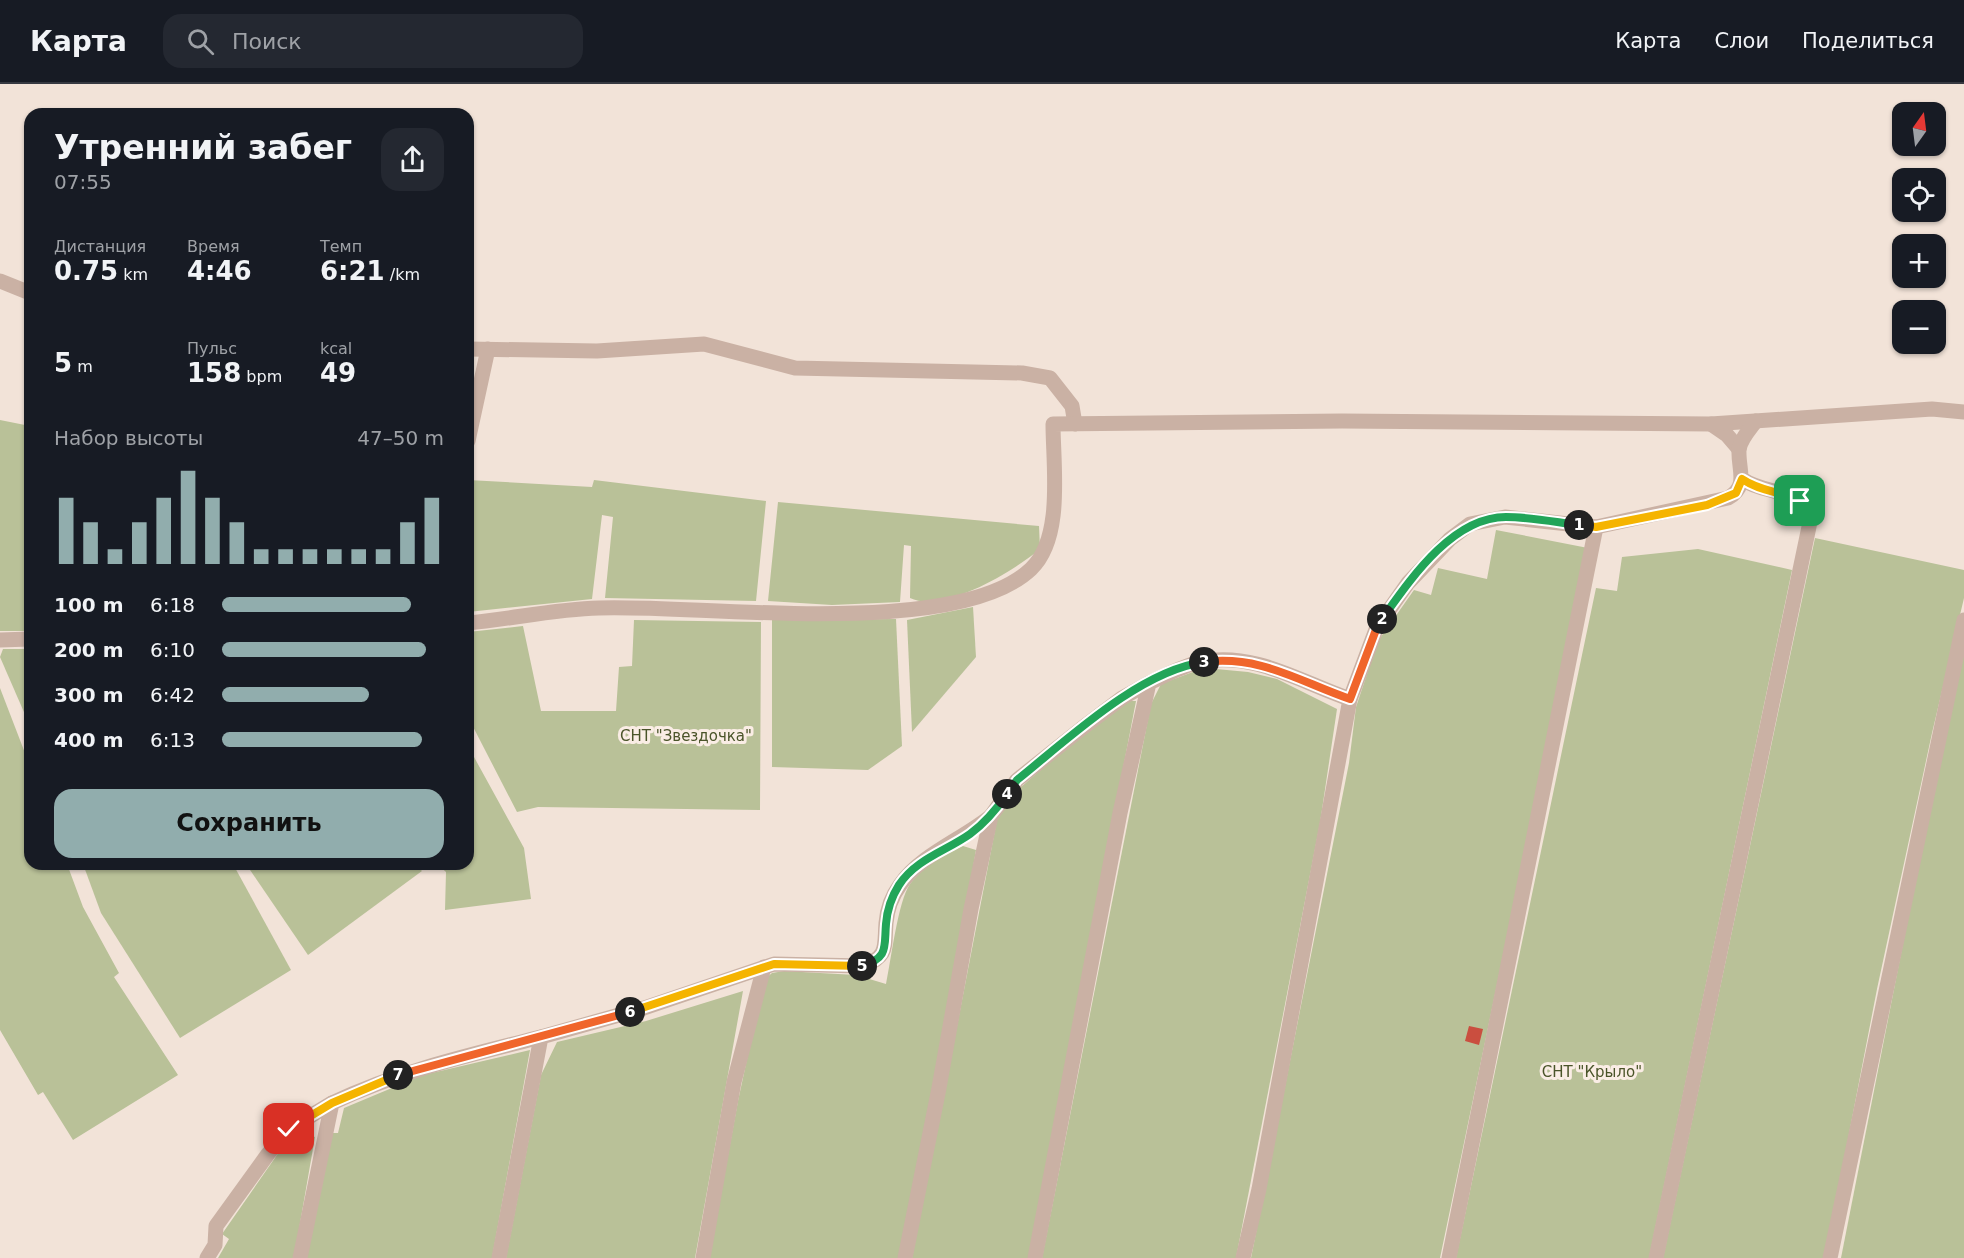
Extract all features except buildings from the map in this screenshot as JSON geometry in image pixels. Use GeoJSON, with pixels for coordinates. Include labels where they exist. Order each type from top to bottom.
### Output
{"type":"FeatureCollection","features":[{"type":"Feature","properties":{"kind":"street"},"geometry":{"type":"LineString","coordinates":[[0,281],[24,291]]}},
{"type":"Feature","properties":{"kind":"street"},"geometry":{"type":"LineString","coordinates":[[474,349],[597,351],[704,344],[795,368],[1022,373],[1050,378],[1072,406],[1075,424]]}},
{"type":"Feature","properties":{"kind":"street"},"geometry":{"type":"LineString","coordinates":[[474,413],[488,349]]}},
{"type":"Feature","properties":{"kind":"street"},"geometry":{"type":"LineString","coordinates":[[474,622],[598,608],[901,612],[991,593],[1032,568],[1044,549],[1053,520],[1053,424],[1342,421],[1711,424],[1932,409],[1964,412]]}},
{"type":"Feature","properties":{"kind":"street"},"geometry":{"type":"LineString","coordinates":[[1739,449],[1756,421]]}},
{"type":"Feature","properties":{"kind":"street"},"geometry":{"type":"LineString","coordinates":[[1243,1258],[1259,1189],[1350,699],[1377,627],[1408,583],[1450,539],[1470,524],[1505,517],[1596,527],[1728,498],[1736,493],[1742,479],[1739,449],[1727,435],[1711,424]]}},
{"type":"Feature","properties":{"kind":"street"},"geometry":{"type":"LineString","coordinates":[[1656,1258],[1810,522],[1807,509],[1800,501],[1787,494],[1756,489],[1742,479]]}},
{"type":"Feature","properties":{"kind":"street"},"geometry":{"type":"LineString","coordinates":[[1449,1258],[1596,527]]}},
{"type":"Feature","properties":{"kind":"street"},"geometry":{"type":"LineString","coordinates":[[1830,1258],[1964,620]]}},
{"type":"Feature","properties":{"kind":"street"},"geometry":{"type":"LineString","coordinates":[[0,640],[24,639]]}},
{"type":"Feature","properties":{"kind":"street"},"geometry":{"type":"LineString","coordinates":[[207,1258],[215,1245],[216,1226],[289,1129],[332,1103],[376,1082],[418,1068],[644,1008],[764,966],[774,964],[863,966],[876,961],[884,952],[888,909],[899,885],[926,859],[969,834],[991,816],[1017,780],[1080,729],[1122,698],[1149,683],[1200,662],[1244,661],[1272,667],[1350,699]]}},
{"type":"Feature","properties":{"kind":"street"},"geometry":{"type":"LineString","coordinates":[[1035,1258],[1120,813],[1149,683]]}},
{"type":"Feature","properties":{"kind":"street"},"geometry":{"type":"LineString","coordinates":[[904,1258],[991,816]]}},
{"type":"Feature","properties":{"kind":"street"},"geometry":{"type":"LineString","coordinates":[[703,1258],[734,1082],[764,966]]}},
{"type":"Feature","properties":{"kind":"street"},"geometry":{"type":"LineString","coordinates":[[499,1258],[541,1037]]}},
{"type":"Feature","properties":{"kind":"street"},"geometry":{"type":"LineString","coordinates":[[300,1258],[332,1103]]}},
{"type":"Feature","properties":{"kind":"green space"},"geometry":{"type":"Polygon","coordinates":[[[0,420],[24,425],[24,631],[0,631],[0,420]]]}},
{"type":"Feature","properties":{"kind":"green space"},"geometry":{"type":"Polygon","coordinates":[[[474,480],[592,487],[594,480],[766,501],[756,601],[605,598],[613,517],[602,515],[592,599],[474,611],[474,480]]]}},
{"type":"Feature","properties":{"kind":"green space"},"geometry":{"type":"Polygon","coordinates":[[[778,502],[1039,526],[1040,549],[1014,568],[978,588],[941,600],[924,601],[910,598],[911,546],[904,545],[900,602],[832,605],[768,601],[778,502]]]}},
{"type":"Feature","properties":{"kind":"green space"},"geometry":{"type":"Polygon","coordinates":[[[1496,530],[1588,548],[1440,1258],[1251,1258],[1349,763],[1356,707],[1378,641],[1414,590],[1431,595],[1438,568],[1487,579],[1496,530]]]}},
{"type":"Feature","properties":{"kind":"green space"},"geometry":{"type":"Polygon","coordinates":[[[1815,538],[1964,570],[1964,598],[1932,733],[1877,989],[1825,1258],[1663,1258],[1815,538]]]}},
{"type":"Feature","properties":{"kind":"green space","name":"СНТ \"Крыло\""},"geometry":{"type":"Polygon","coordinates":[[[1698,549],[1792,570],[1649,1258],[1456,1258],[1596,588],[1617,591],[1622,557],[1698,549]]]}},
{"type":"Feature","properties":{"kind":"green space"},"geometry":{"type":"Polygon","coordinates":[[[973,607],[976,657],[912,732],[907,620],[973,607]]]}},
{"type":"Feature","properties":{"kind":"green space","name":"СНТ \"Звездочка\""},"geometry":{"type":"Polygon","coordinates":[[[896,619],[902,746],[868,770],[772,767],[772,620],[896,619]]]}},
{"type":"Feature","properties":{"kind":"green space","name":"СНТ \"Звездочка\""},"geometry":{"type":"Polygon","coordinates":[[[634,620],[761,622],[760,810],[538,807],[517,812],[474,729],[474,631],[523,626],[541,711],[616,711],[619,667],[632,666],[634,620]]]}},
{"type":"Feature","properties":{"kind":"green space"},"geometry":{"type":"Polygon","coordinates":[[[3,649],[24,649],[24,712],[0,657],[3,649]]]}},
{"type":"Feature","properties":{"kind":"green space"},"geometry":{"type":"Polygon","coordinates":[[[1964,652],[1964,1258],[1841,1258],[1911,903],[1964,652]]]}},
{"type":"Feature","properties":{"kind":"green space"},"geometry":{"type":"Polygon","coordinates":[[[1198,670],[1248,672],[1277,679],[1337,709],[1320,823],[1236,1258],[1042,1258],[1151,704],[1161,684],[1198,670]]]}},
{"type":"Feature","properties":{"kind":"green space"},"geometry":{"type":"Polygon","coordinates":[[[0,688],[24,750],[24,870],[69,870],[83,907],[119,973],[114,977],[178,1075],[73,1140],[43,1092],[38,1095],[0,1030],[0,688]]]}},
{"type":"Feature","properties":{"kind":"green space"},"geometry":{"type":"Polygon","coordinates":[[[1126,701],[1136,701],[1029,1258],[912,1258],[997,820],[1015,792],[1102,717],[1126,701]]]}},
{"type":"Feature","properties":{"kind":"green space"},"geometry":{"type":"Polygon","coordinates":[[[474,757],[524,848],[531,899],[445,910],[446,872],[444,870],[474,870],[474,757]]]}},
{"type":"Feature","properties":{"kind":"green space"},"geometry":{"type":"Polygon","coordinates":[[[963,846],[976,850],[950,1003],[899,1258],[709,1258],[738,1101],[764,980],[772,973],[784,971],[856,975],[886,984],[898,917],[910,884],[934,862],[963,846]]]}},
{"type":"Feature","properties":{"kind":"green space"},"geometry":{"type":"Polygon","coordinates":[[[85,870],[236,870],[291,970],[180,1038],[101,913],[85,870]]]}},
{"type":"Feature","properties":{"kind":"green space"},"geometry":{"type":"Polygon","coordinates":[[[250,870],[422,871],[308,955],[250,870]]]}},
{"type":"Feature","properties":{"kind":"green space"},"geometry":{"type":"Polygon","coordinates":[[[743,991],[695,1258],[506,1258],[541,1075],[557,1042],[646,1021],[743,991]]]}},
{"type":"Feature","properties":{"kind":"green space"},"geometry":{"type":"Polygon","coordinates":[[[530,1050],[492,1258],[306,1258],[330,1133],[338,1133],[344,1108],[423,1075],[530,1050]]]}},
{"type":"Feature","properties":{"kind":"green space"},"geometry":{"type":"Polygon","coordinates":[[[300,1132],[315,1137],[294,1258],[218,1258],[229,1239],[222,1234],[286,1142],[294,1145],[300,1132]]]}},
{"type":"Feature","properties":{"kind":"route"},"geometry":{"type":"LineString","coordinates":[[289,1129],[332,1103],[376,1082],[418,1068],[644,1008],[761,967],[774,964],[863,966],[876,961],[884,952],[888,909],[899,885],[911,872],[945,846],[969,834],[991,816],[1017,780],[1080,729],[1122,698],[1149,683],[1182,667],[1200,662],[1244,661],[1272,667],[1350,699],[1377,627],[1408,583],[1450,539],[1470,524],[1505,517],[1596,527],[1707,505],[1736,493],[1742,479],[1756,489],[1787,494],[1800,501]]}}]}
